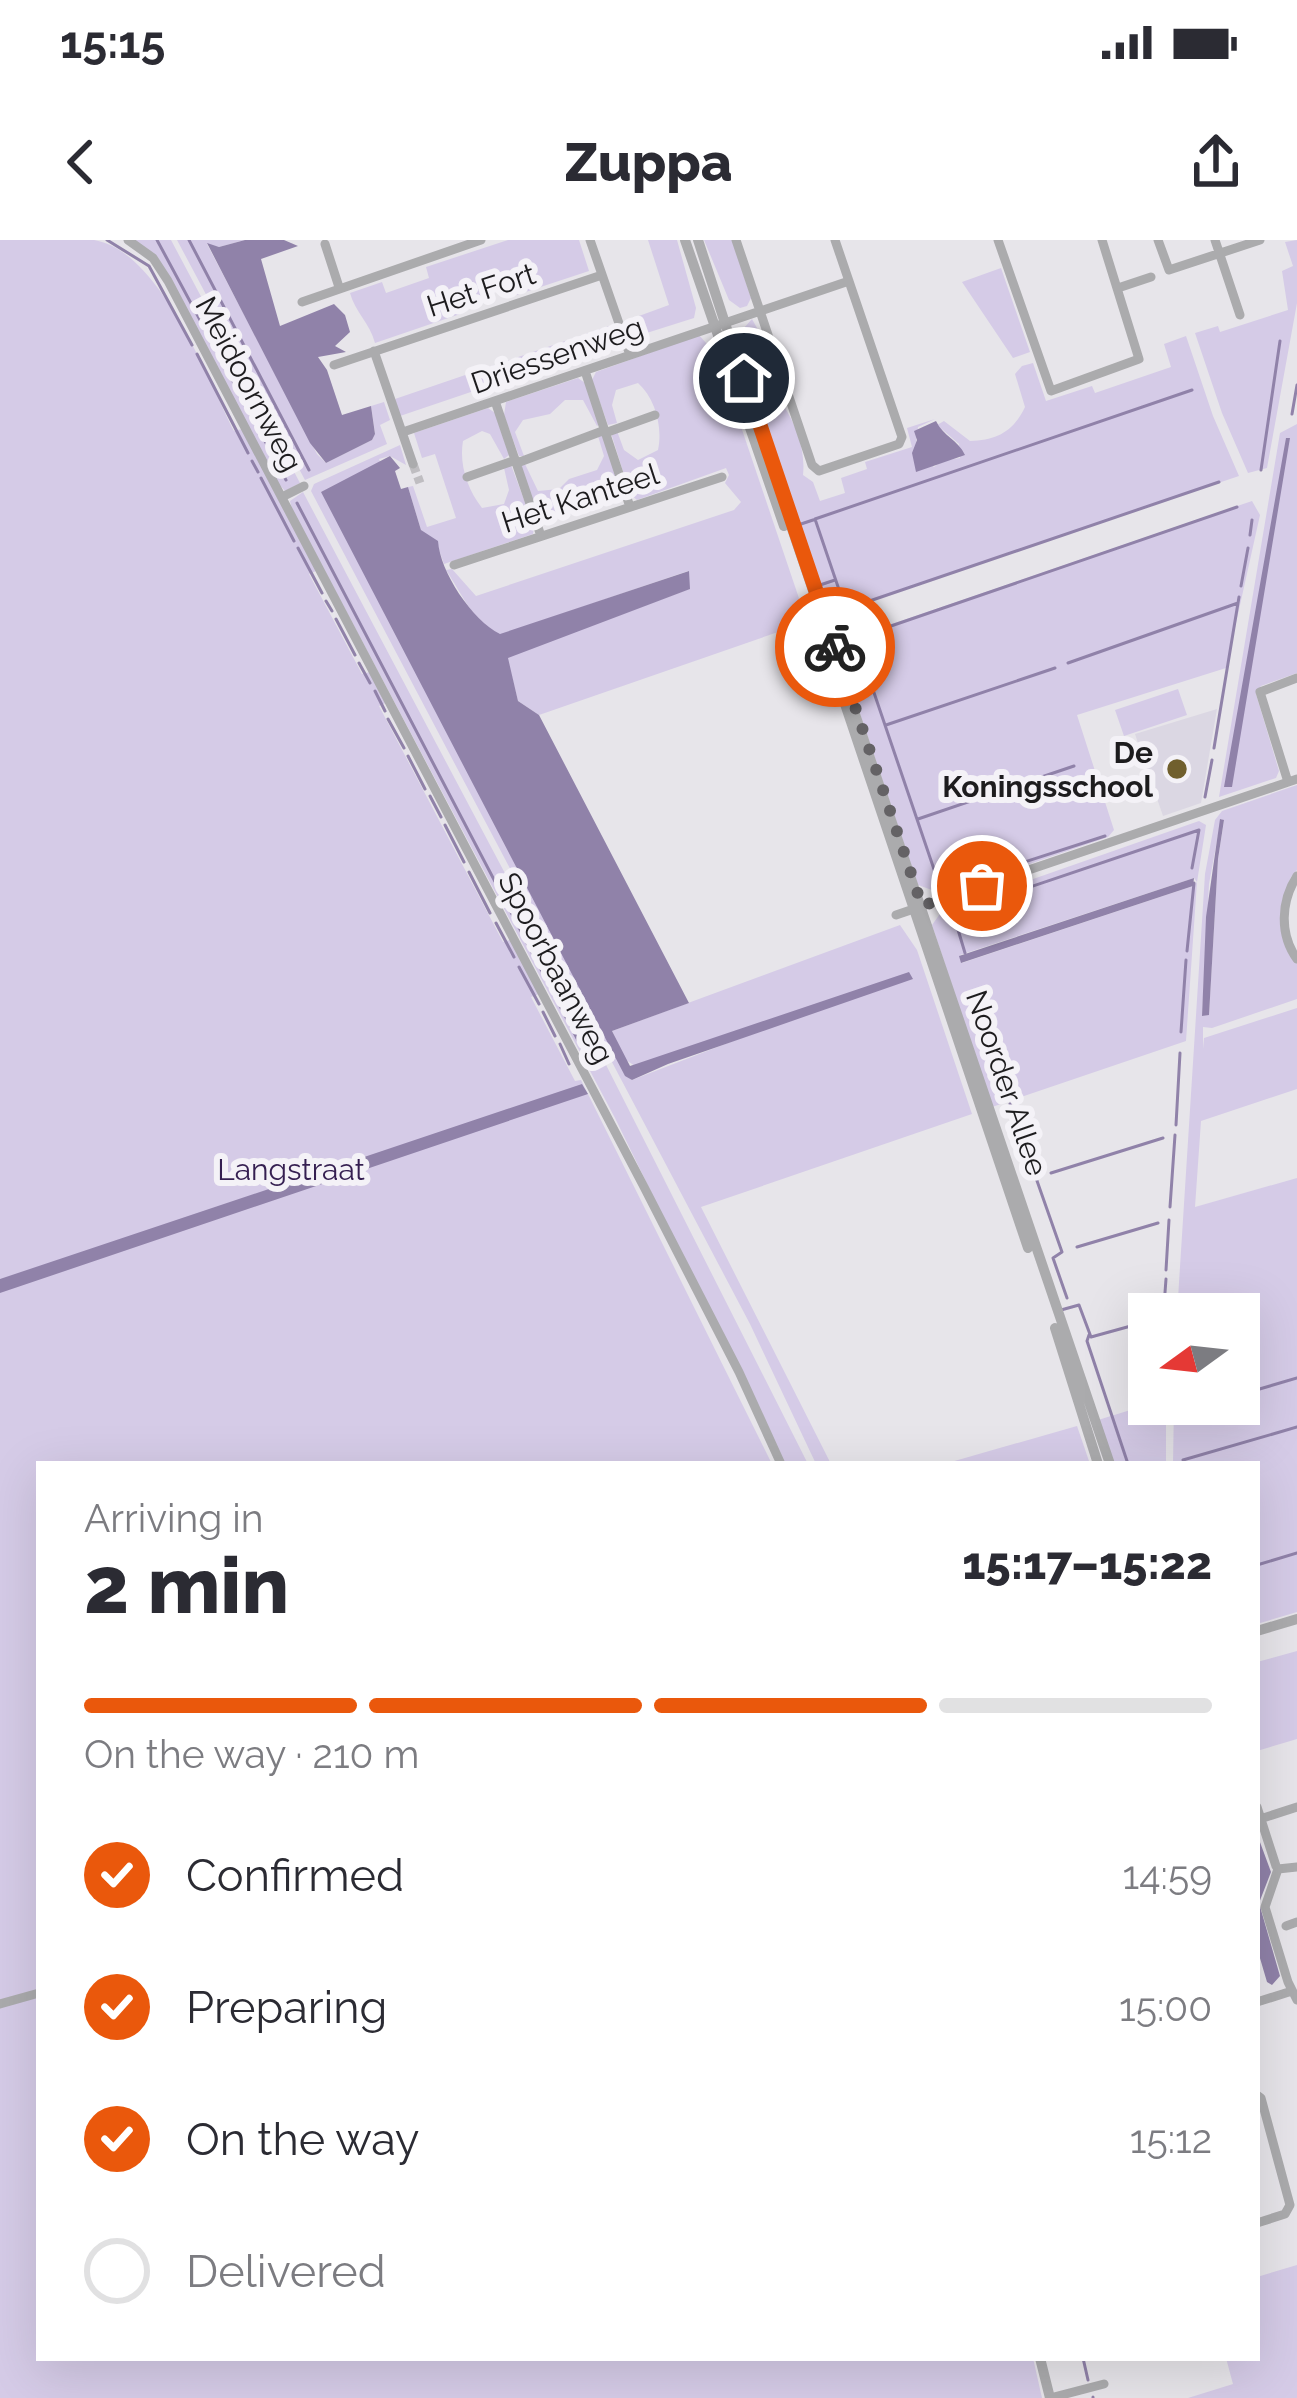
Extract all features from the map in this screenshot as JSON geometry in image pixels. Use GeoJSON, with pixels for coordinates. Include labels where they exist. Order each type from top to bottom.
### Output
{"type":"FeatureCollection","features":[{"type":"Feature","properties":{"kind":"street","name":"Meidoornweg"},"geometry":{"type":"LineString","coordinates":[[128,240],[164,272],[282,497]]}},
{"type":"Feature","properties":{"kind":"street","name":"Het Fort"},"geometry":{"type":"LineString","coordinates":[[302,302],[481,240]]}},
{"type":"Feature","properties":{"kind":"street"},"geometry":{"type":"LineString","coordinates":[[590,240],[630,356]]}},
{"type":"Feature","properties":{"kind":"street","name":"Noorder Allee"},"geometry":{"type":"LineString","coordinates":[[685,240],[788,517],[916,908],[1109,1461]]}},
{"type":"Feature","properties":{"kind":"street","name":"Noorder Allee"},"geometry":{"type":"LineString","coordinates":[[698,240],[720,325]]}},
{"type":"Feature","properties":{"kind":"street"},"geometry":{"type":"LineString","coordinates":[[736,240],[814,470],[901,441],[835,240]]}},
{"type":"Feature","properties":{"kind":"street"},"geometry":{"type":"LineString","coordinates":[[998,240],[1051,391],[1139,359],[1102,240]]}},
{"type":"Feature","properties":{"kind":"street"},"geometry":{"type":"LineString","coordinates":[[1159,240],[1169,270],[1260,240]]}},
{"type":"Feature","properties":{"kind":"street"},"geometry":{"type":"LineString","coordinates":[[1215,240],[1240,315]]}},
{"type":"Feature","properties":{"kind":"street"},"geometry":{"type":"LineString","coordinates":[[325,244],[339,287]]}},
{"type":"Feature","properties":{"kind":"street","name":"Het Fort"},"geometry":{"type":"LineString","coordinates":[[334,365],[602,275]]}},
{"type":"Feature","properties":{"kind":"street"},"geometry":{"type":"LineString","coordinates":[[1118,288],[1151,277]]}},
{"type":"Feature","properties":{"kind":"street","name":"Driessenweg"},"geometry":{"type":"LineString","coordinates":[[403,432],[849,281]]}},
{"type":"Feature","properties":{"kind":"street"},"geometry":{"type":"LineString","coordinates":[[374,351],[413,464]]}},
{"type":"Feature","properties":{"kind":"street"},"geometry":{"type":"LineString","coordinates":[[585,371],[631,507]]}},
{"type":"Feature","properties":{"kind":"street"},"geometry":{"type":"LineString","coordinates":[[495,401],[541,536]]}},
{"type":"Feature","properties":{"kind":"street"},"geometry":{"type":"LineString","coordinates":[[467,477],[655,415]]}},
{"type":"Feature","properties":{"kind":"street","name":"Het Kanteel"},"geometry":{"type":"LineString","coordinates":[[454,565],[722,477]]}},
{"type":"Feature","properties":{"kind":"street"},"geometry":{"type":"LineString","coordinates":[[282,497],[304,486]]}},
{"type":"Feature","properties":{"kind":"street","name":"Spoorbaanweg"},"geometry":{"type":"LineString","coordinates":[[282,497],[643,1185],[780,1461]]}},
{"type":"Feature","properties":{"kind":"street"},"geometry":{"type":"LineString","coordinates":[[896,915],[1292,781],[1260,692],[1297,678]]}},
{"type":"Feature","properties":{"kind":"street"},"geometry":{"type":"LineString","coordinates":[[1297,876],[1284,909],[1286,939],[1297,959]]}},
{"type":"Feature","properties":{"kind":"street","name":"Noorder Allee"},"geometry":{"type":"LineString","coordinates":[[996,1143],[1097,1461]]}},
{"type":"Feature","properties":{"kind":"street"},"geometry":{"type":"LineString","coordinates":[[1260,1630],[1297,1619]]}},
{"type":"Feature","properties":{"kind":"street"},"geometry":{"type":"LineString","coordinates":[[1260,1815],[1297,1808]]}},
{"type":"Feature","properties":{"kind":"street"},"geometry":{"type":"LineString","coordinates":[[1260,1820],[1278,1869],[1264,1901],[1294,1995],[1260,2001]]}},
{"type":"Feature","properties":{"kind":"street"},"geometry":{"type":"LineString","coordinates":[[1278,1869],[1297,1867]]}},
{"type":"Feature","properties":{"kind":"street"},"geometry":{"type":"LineString","coordinates":[[0,2004],[36,1994]]}},
{"type":"Feature","properties":{"kind":"street"},"geometry":{"type":"LineString","coordinates":[[1260,2104],[1290,2205],[1285,2214],[1260,2222]]}},
{"type":"Feature","properties":{"kind":"street"},"geometry":{"type":"LineString","coordinates":[[1281,2163],[1297,2158]]}},
{"type":"Feature","properties":{"kind":"street"},"geometry":{"type":"LineString","coordinates":[[1041,2361],[1050,2398],[1105,2382],[1108,2398]]}},
{"type":"Feature","properties":{"kind":"shaded area"},"geometry":{"type":"Polygon","coordinates":[[[245,240],[284,240],[298,246],[261,259],[280,326],[334,304],[345,315],[350,332],[335,346],[346,352],[318,357],[342,415],[371,406],[375,434],[372,440],[326,463],[310,443],[207,243],[219,247],[245,240]]]}},
{"type":"Feature","properties":{"kind":"shaded area"},"geometry":{"type":"Polygon","coordinates":[[[936,421],[965,455],[916,472],[914,431],[936,421]]]}},
{"type":"Feature","properties":{"kind":"shaded area"},"geometry":{"type":"Polygon","coordinates":[[[1286,438],[1290,438],[1232,787],[1224,787],[1286,438]]]}},
{"type":"Feature","properties":{"kind":"shaded area"},"geometry":{"type":"Polygon","coordinates":[[[390,456],[400,468],[395,471],[401,489],[408,487],[421,530],[438,541],[459,594],[500,634],[689,571],[690,589],[508,658],[518,701],[539,715],[689,1003],[612,1031],[630,1066],[909,972],[913,979],[632,1080],[625,1076],[321,492],[390,456]]]}},
{"type":"Feature","properties":{"kind":"shaded area","name":"De Koningsschool"},"geometry":{"type":"Polygon","coordinates":[[[1217,709],[1201,803],[1163,816],[1135,734],[1217,709]]]}},
{"type":"Feature","properties":{"kind":"shaded area"},"geometry":{"type":"Polygon","coordinates":[[[1220,819],[1224,820],[1209,1015],[1202,1016],[1206,917],[1220,819]]]}},
{"type":"Feature","properties":{"kind":"shaded area"},"geometry":{"type":"Polygon","coordinates":[[[1194,878],[1193,886],[961,963],[959,956],[1194,878]]]}},
{"type":"Feature","properties":{"kind":"shaded area"},"geometry":{"type":"Polygon","coordinates":[[[582,1084],[588,1094],[0,1293],[0,1279],[582,1084]]]}},
{"type":"Feature","properties":{"kind":"shaded area"},"geometry":{"type":"Polygon","coordinates":[[[1260,1842],[1271,1872],[1260,1900],[1260,1842]]]}},
{"type":"Feature","properties":{"kind":"shaded area"},"geometry":{"type":"Polygon","coordinates":[[[1260,1906],[1280,1976],[1272,1985],[1260,1958],[1260,1906]]]}},
{"type":"Feature","properties":{"kind":"green space","name":"Langstraat"},"geometry":{"type":"Polygon","coordinates":[[[0,240],[94,240],[118,249],[160,291],[195,349],[234,431],[242,429],[316,571],[309,574],[362,674],[370,672],[386,703],[379,706],[503,942],[510,940],[539,994],[531,997],[575,1081],[581,1080],[771,1461],[36,1461],[36,2361],[1034,2361],[1042,2398],[0,2398],[0,240]]]}},
{"type":"Feature","properties":{"kind":"green space"},"geometry":{"type":"Polygon","coordinates":[[[133,240],[171,240],[300,483],[285,491],[278,483],[166,270],[133,240]]]}},
{"type":"Feature","properties":{"kind":"green space"},"geometry":{"type":"Polygon","coordinates":[[[177,240],[245,240],[219,247],[207,244],[317,454],[326,463],[372,440],[371,406],[384,402],[390,420],[380,425],[387,444],[305,480],[177,240]]]}},
{"type":"Feature","properties":{"kind":"green space"},"geometry":{"type":"Polygon","coordinates":[[[508,240],[579,240],[589,271],[507,298],[503,288],[461,302],[463,313],[375,343],[350,293],[382,282],[386,293],[429,278],[426,267],[508,240]]]}},
{"type":"Feature","properties":{"kind":"green space"},"geometry":{"type":"Polygon","coordinates":[[[648,240],[677,240],[696,308],[694,318],[634,337],[628,320],[669,305],[648,240]]]}},
{"type":"Feature","properties":{"kind":"green space"},"geometry":{"type":"Polygon","coordinates":[[[704,240],[732,240],[751,298],[747,306],[740,308],[729,300],[704,240]]]}},
{"type":"Feature","properties":{"kind":"green space"},"geometry":{"type":"Polygon","coordinates":[[[1297,240],[1297,303],[1267,468],[1248,473],[1195,333],[1218,326],[1220,332],[1288,310],[1282,271],[1293,266],[1285,242],[1297,240]]]}},
{"type":"Feature","properties":{"kind":"green space"},"geometry":{"type":"Polygon","coordinates":[[[1001,268],[1030,352],[1013,358],[962,282],[1001,268]]]}},
{"type":"Feature","properties":{"kind":"green space"},"geometry":{"type":"Polygon","coordinates":[[[752,319],[775,367],[777,397],[798,434],[803,475],[813,482],[820,501],[845,493],[841,478],[867,469],[865,462],[912,447],[907,428],[935,419],[918,427],[915,450],[934,467],[960,458],[959,444],[937,425],[944,421],[970,441],[1003,433],[1025,407],[1015,374],[1022,366],[1033,363],[1046,401],[1092,386],[1095,393],[1171,367],[1164,344],[1186,336],[1239,476],[826,615],[734,339],[752,319]]]}},
{"type":"Feature","properties":{"kind":"green space"},"geometry":{"type":"Polygon","coordinates":[[[615,324],[621,341],[400,416],[395,399],[615,324]]]}},
{"type":"Feature","properties":{"kind":"green space"},"geometry":{"type":"Polygon","coordinates":[[[699,335],[713,351],[731,397],[807,622],[539,715],[518,701],[507,657],[689,589],[688,571],[500,635],[475,615],[446,570],[452,569],[476,596],[734,510],[741,502],[725,483],[726,468],[637,500],[630,494],[611,433],[617,431],[624,450],[638,460],[658,450],[656,414],[638,383],[616,390],[612,405],[617,423],[608,425],[592,380],[596,372],[699,335]]]}},
{"type":"Feature","properties":{"kind":"green space"},"geometry":{"type":"Polygon","coordinates":[[[578,378],[585,383],[600,424],[597,426],[583,400],[565,400],[550,414],[523,420],[515,432],[524,456],[519,456],[504,415],[506,402],[578,378]]]}},
{"type":"Feature","properties":{"kind":"green space"},"geometry":{"type":"Polygon","coordinates":[[[488,408],[495,413],[509,455],[504,459],[490,434],[482,431],[463,441],[468,485],[482,508],[504,504],[509,490],[504,468],[511,465],[533,534],[444,564],[439,550],[421,530],[408,487],[413,486],[427,527],[456,518],[435,454],[422,458],[414,433],[488,408]]]}},
{"type":"Feature","properties":{"kind":"green space"},"geometry":{"type":"Polygon","coordinates":[[[1297,424],[1297,673],[1261,686],[1256,694],[1279,771],[1276,778],[1219,797],[1280,433],[1297,424]]]}},
{"type":"Feature","properties":{"kind":"green space"},"geometry":{"type":"Polygon","coordinates":[[[602,435],[623,495],[540,524],[520,466],[525,464],[538,491],[559,489],[569,479],[597,470],[604,456],[598,436],[602,435]]]}},
{"type":"Feature","properties":{"kind":"green space"},"geometry":{"type":"Polygon","coordinates":[[[400,445],[406,465],[390,456],[379,459],[604,1033],[632,1080],[909,973],[635,1066],[626,1060],[612,1031],[900,925],[917,950],[972,1114],[701,1207],[829,1461],[815,1461],[750,1324],[311,491],[314,484],[400,445]]]}},
{"type":"Feature","properties":{"kind":"green space"},"geometry":{"type":"Polygon","coordinates":[[[303,492],[597,1047],[806,1461],[783,1461],[615,1118],[290,501],[303,492]]]}},
{"type":"Feature","properties":{"kind":"green space"},"geometry":{"type":"Polygon","coordinates":[[[1252,501],[1260,515],[1226,668],[1077,715],[1114,830],[1108,837],[943,894],[918,885],[836,643],[1252,501]]]}},
{"type":"Feature","properties":{"kind":"green space"},"geometry":{"type":"Polygon","coordinates":[[[1178,689],[1187,715],[1124,736],[1115,710],[1178,689]]]}},
{"type":"Feature","properties":{"kind":"green space"},"geometry":{"type":"Polygon","coordinates":[[[1297,785],[1297,870],[1282,901],[1283,938],[1297,963],[1297,999],[1203,1027],[1203,1049],[1204,1038],[1297,1008],[1297,1089],[1201,1121],[1195,1207],[1297,1178],[1297,1612],[1260,1623],[1260,1461],[1173,1461],[1174,1425],[1260,1425],[1260,1293],[1178,1293],[1205,874],[1215,820],[1222,811],[1297,785]],[[1221,819],[1209,884],[1202,1016],[1209,1014],[1221,819]]]}},
{"type":"Feature","properties":{"kind":"green space"},"geometry":{"type":"Polygon","coordinates":[[[1199,821],[1206,825],[1197,882],[1186,1041],[992,1107],[932,925],[942,911],[1199,821]],[[1194,878],[960,955],[962,963],[1193,886],[1194,878]]]}},
{"type":"Feature","properties":{"kind":"green space"},"geometry":{"type":"Polygon","coordinates":[[[1128,1411],[1128,1425],[1166,1425],[1166,1461],[1112,1461],[1098,1420],[1128,1411]]]}},
{"type":"Feature","properties":{"kind":"green space"},"geometry":{"type":"Polygon","coordinates":[[[1077,1426],[1089,1461],[954,1461],[1077,1426]]]}},
{"type":"Feature","properties":{"kind":"green space"},"geometry":{"type":"Polygon","coordinates":[[[1297,1651],[1297,1739],[1260,1750],[1260,1661],[1297,1651]]]}},
{"type":"Feature","properties":{"kind":"green space"},"geometry":{"type":"Polygon","coordinates":[[[1297,2265],[1297,2398],[1188,2398],[1233,2384],[1227,2361],[1260,2361],[1260,2276],[1297,2265]]]}},
{"type":"Feature","properties":{"kind":"waterway"},"geometry":{"type":"LineString","coordinates":[[107,240],[149,266],[192,345]]}},
{"type":"Feature","properties":{"kind":"waterway"},"geometry":{"type":"LineString","coordinates":[[157,240],[286,480]]}},
{"type":"Feature","properties":{"kind":"waterway"},"geometry":{"type":"LineString","coordinates":[[189,240],[309,470]]}},
{"type":"Feature","properties":{"kind":"waterway"},"geometry":{"type":"LineString","coordinates":[[1261,470],[1280,341]]}},
{"type":"Feature","properties":{"kind":"waterway"},"geometry":{"type":"LineString","coordinates":[[197,354],[248,453]]}},
{"type":"Feature","properties":{"kind":"waterway"},"geometry":{"type":"LineString","coordinates":[[1292,414],[1297,385]]}},
{"type":"Feature","properties":{"kind":"waterway"},"geometry":{"type":"LineString","coordinates":[[1105,836],[944,888],[939,884],[815,519],[1192,390]]}},
{"type":"Feature","properties":{"kind":"waterway"},"geometry":{"type":"LineString","coordinates":[[252,461],[258,472]]}},
{"type":"Feature","properties":{"kind":"waterway"},"geometry":{"type":"LineString","coordinates":[[261,478],[294,541]]}},
{"type":"Feature","properties":{"kind":"waterway"},"geometry":{"type":"LineString","coordinates":[[846,609],[1219,482]]}},
{"type":"Feature","properties":{"kind":"waterway"},"geometry":{"type":"LineString","coordinates":[[297,503],[592,1067]]}},
{"type":"Feature","properties":{"kind":"waterway"},"geometry":{"type":"LineString","coordinates":[[856,638],[1237,507]]}},
{"type":"Feature","properties":{"kind":"waterway"},"geometry":{"type":"LineString","coordinates":[[795,526],[813,520]]}},
{"type":"Feature","properties":{"kind":"waterway"},"geometry":{"type":"LineString","coordinates":[[1250,535],[1252,520]]}},
{"type":"Feature","properties":{"kind":"waterway"},"geometry":{"type":"LineString","coordinates":[[298,548],[322,593]]}},
{"type":"Feature","properties":{"kind":"waterway"},"geometry":{"type":"LineString","coordinates":[[1241,586],[1248,548]]}},
{"type":"Feature","properties":{"kind":"waterway"},"geometry":{"type":"LineString","coordinates":[[817,586],[835,580]]}},
{"type":"Feature","properties":{"kind":"waterway"},"geometry":{"type":"LineString","coordinates":[[1214,748],[1239,597]]}},
{"type":"Feature","properties":{"kind":"waterway"},"geometry":{"type":"LineString","coordinates":[[326,601],[332,611]]}},
{"type":"Feature","properties":{"kind":"waterway"},"geometry":{"type":"LineString","coordinates":[[1068,663],[1238,603]]}},
{"type":"Feature","properties":{"kind":"waterway"},"geometry":{"type":"LineString","coordinates":[[336,619],[355,655]]}},
{"type":"Feature","properties":{"kind":"waterway"},"geometry":{"type":"LineString","coordinates":[[359,663],[370,683]]}},
{"type":"Feature","properties":{"kind":"waterway"},"geometry":{"type":"LineString","coordinates":[[886,725],[1055,668]]}},
{"type":"Feature","properties":{"kind":"waterway"},"geometry":{"type":"LineString","coordinates":[[375,691],[385,711]]}},
{"type":"Feature","properties":{"kind":"waterway"},"geometry":{"type":"LineString","coordinates":[[388,719],[404,748]]}},
{"type":"Feature","properties":{"kind":"waterway"},"geometry":{"type":"LineString","coordinates":[[408,756],[425,789]]}},
{"type":"Feature","properties":{"kind":"waterway"},"geometry":{"type":"LineString","coordinates":[[1205,797],[1212,760]]}},
{"type":"Feature","properties":{"kind":"waterway"},"geometry":{"type":"LineString","coordinates":[[918,819],[1074,766]]}},
{"type":"Feature","properties":{"kind":"waterway"},"geometry":{"type":"LineString","coordinates":[[430,796],[441,817]]}},
{"type":"Feature","properties":{"kind":"waterway"},"geometry":{"type":"LineString","coordinates":[[445,825],[464,862]]}},
{"type":"Feature","properties":{"kind":"waterway"},"geometry":{"type":"LineString","coordinates":[[965,953],[953,913],[1199,830],[1192,868]]}},
{"type":"Feature","properties":{"kind":"waterway"},"geometry":{"type":"LineString","coordinates":[[469,872],[490,913]]}},
{"type":"Feature","properties":{"kind":"waterway"},"geometry":{"type":"LineString","coordinates":[[1187,951],[1194,883]]}},
{"type":"Feature","properties":{"kind":"waterway"},"geometry":{"type":"LineString","coordinates":[[496,923],[514,957]]}},
{"type":"Feature","properties":{"kind":"waterway"},"geometry":{"type":"LineString","coordinates":[[1181,1032],[1186,960]]}},
{"type":"Feature","properties":{"kind":"waterway"},"geometry":{"type":"LineString","coordinates":[[519,967],[539,1004]]}},
{"type":"Feature","properties":{"kind":"waterway"},"geometry":{"type":"LineString","coordinates":[[543,1012],[555,1036]]}},
{"type":"Feature","properties":{"kind":"waterway"},"geometry":{"type":"LineString","coordinates":[[560,1044],[569,1064]]}},
{"type":"Feature","properties":{"kind":"waterway"},"geometry":{"type":"LineString","coordinates":[[1176,1125],[1180,1053]]}},
{"type":"Feature","properties":{"kind":"waterway"},"geometry":{"type":"LineString","coordinates":[[1010,1104],[1062,1252],[1053,1258],[1067,1298]]}},
{"type":"Feature","properties":{"kind":"waterway"},"geometry":{"type":"LineString","coordinates":[[1170,1207],[1175,1135]]}},
{"type":"Feature","properties":{"kind":"waterway"},"geometry":{"type":"LineString","coordinates":[[1051,1173],[1163,1138]]}},
{"type":"Feature","properties":{"kind":"waterway"},"geometry":{"type":"LineString","coordinates":[[1166,1270],[1169,1220]]}},
{"type":"Feature","properties":{"kind":"waterway"},"geometry":{"type":"LineString","coordinates":[[1077,1247],[1158,1223]]}},
{"type":"Feature","properties":{"kind":"waterway"},"geometry":{"type":"LineString","coordinates":[[1165,1293],[1166,1279]]}},
{"type":"Feature","properties":{"kind":"waterway"},"geometry":{"type":"LineString","coordinates":[[1061,1310],[1079,1305],[1091,1337],[1128,1327]]}},
{"type":"Feature","properties":{"kind":"waterway"},"geometry":{"type":"LineString","coordinates":[[1089,1335],[1087,1341],[1127,1461]]}},
{"type":"Feature","properties":{"kind":"waterway"},"geometry":{"type":"LineString","coordinates":[[1260,1389],[1297,1378]]}},
{"type":"Feature","properties":{"kind":"waterway"},"geometry":{"type":"LineString","coordinates":[[1183,1460],[1297,1427]]}},
{"type":"Feature","properties":{"kind":"waterway"},"geometry":{"type":"LineString","coordinates":[[1260,1564],[1297,1553]]}},
{"type":"Feature","properties":{"kind":"waterway"},"geometry":{"type":"LineString","coordinates":[[1084,2361],[1088,2380]]}},
{"type":"Feature","properties":{"kind":"tunnel"},"geometry":{"type":"LineString","coordinates":[[413,464],[420,483]]}},
{"type":"Feature","properties":{"kind":"way so far"},"geometry":{"type":"LineString","coordinates":[[835,647],[922,906],[982,886]]}},
{"type":"Feature","properties":{"kind":"place","name":"De Koningsschool"},"geometry":{"type":"Point","coordinates":[1177,769]}},
{"type":"Feature","properties":{"kind":"route"},"geometry":{"type":"LineString","coordinates":[[744,378],[835,647]]}}]}
